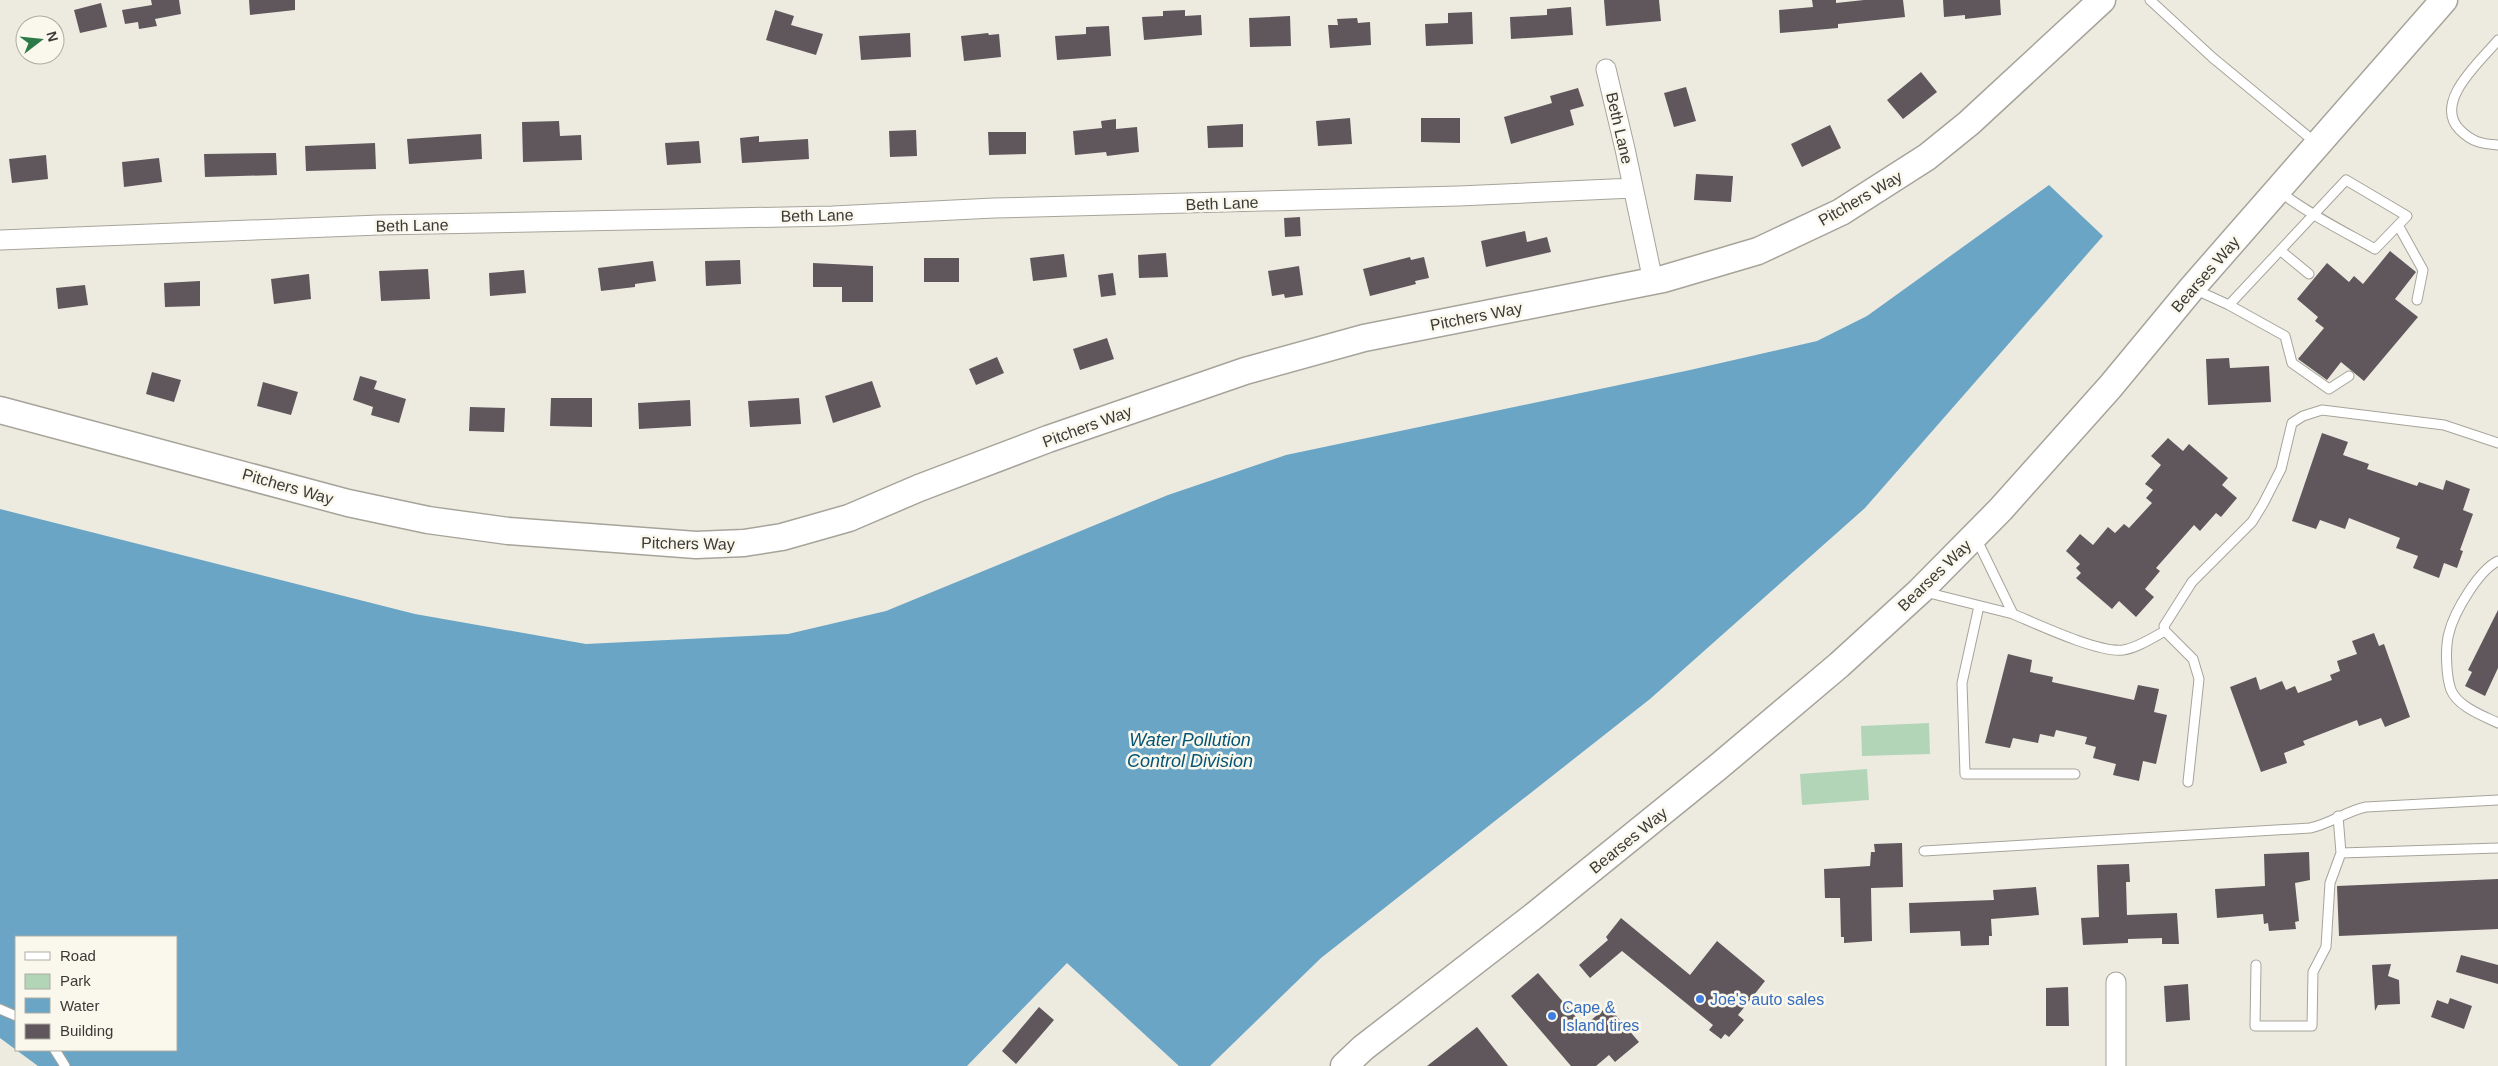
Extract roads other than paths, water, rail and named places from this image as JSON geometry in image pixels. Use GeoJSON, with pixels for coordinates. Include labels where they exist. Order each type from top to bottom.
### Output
{"type":"FeatureCollection","features":[{"type":"Feature","properties":{"kind":"main road","name":"Pitchers Way"},"geometry":{"type":"LineString","coordinates":[[0,410],[348,503],[428,520],[508,531],[616,540],[717,545],[782,537],[849,518],[919,488],[1048,439],[1245,371],[1364,338],[1653,280],[1706,268],[1758,251],[1841,212],[1893,180],[1969,123],[2102,0]]}},
{"type":"Feature","properties":{"kind":"main road","name":"Bearses Way"},"geometry":{"type":"LineString","coordinates":[[1344,1066],[1362,1048],[1528,921],[1718,768],[1839,665],[1920,591],[1975,536],[2110,387],[2192,288],[2444,0]]}},
{"type":"Feature","properties":{"kind":"street","name":"Beth Lane"},"geometry":{"type":"LineString","coordinates":[[1606,69],[1653,280]]}},
{"type":"Feature","properties":{"kind":"street","name":"Beth Lane"},"geometry":{"type":"LineString","coordinates":[[0,240],[379,225],[833,216],[994,208],[1460,196],[1633,188]]}},
{"type":"Feature","properties":{"kind":"street"},"geometry":{"type":"LineString","coordinates":[[2116,982],[2116,1066]]}},
{"type":"Feature","properties":{"kind":"lane"},"geometry":{"type":"LineString","coordinates":[[2150,0],[2213,58],[2317,144]]}},
{"type":"Feature","properties":{"kind":"lane"},"geometry":{"type":"LineString","coordinates":[[2498,40],[2456,91],[2451,110],[2456,127],[2465,135],[2480,144],[2498,145]]}},
{"type":"Feature","properties":{"kind":"lane"},"geometry":{"type":"LineString","coordinates":[[2229,305],[2281,251],[2315,214],[2346,180],[2407,216],[2375,249],[2315,214],[2278,190]]}},
{"type":"Feature","properties":{"kind":"lane"},"geometry":{"type":"LineString","coordinates":[[2398,225],[2422,270],[2417,300]]}},
{"type":"Feature","properties":{"kind":"lane"},"geometry":{"type":"LineString","coordinates":[[2281,251],[2308,274]]}},
{"type":"Feature","properties":{"kind":"lane"},"geometry":{"type":"LineString","coordinates":[[2192,288],[2229,305],[2285,336],[2292,363],[2329,389],[2349,376]]}},
{"type":"Feature","properties":{"kind":"lane"},"geometry":{"type":"LineString","coordinates":[[2188,782],[2199,679],[2193,659],[2165,631],[2164,626],[2192,582],[2252,522],[2264,504],[2280,470],[2292,424],[2303,416],[2322,410],[2444,425],[2498,443]]}},
{"type":"Feature","properties":{"kind":"lane"},"geometry":{"type":"LineString","coordinates":[[1975,536],[2012,614]]}},
{"type":"Feature","properties":{"kind":"lane"},"geometry":{"type":"LineString","coordinates":[[2498,561],[2490,565],[2472,588],[2455,618],[2446,650],[2452,691],[2460,703],[2498,724]]}},
{"type":"Feature","properties":{"kind":"lane"},"geometry":{"type":"LineString","coordinates":[[1920,591],[2012,614],[2063,636],[2113,650],[2132,648],[2165,631]]}},
{"type":"Feature","properties":{"kind":"lane"},"geometry":{"type":"LineString","coordinates":[[1979,606],[1962,683],[1965,774],[2075,774]]}},
{"type":"Feature","properties":{"kind":"lane"},"geometry":{"type":"LineString","coordinates":[[1924,851],[2310,828],[2366,807],[2498,800]]}},
{"type":"Feature","properties":{"kind":"lane"},"geometry":{"type":"LineString","coordinates":[[2256,965],[2255,1026],[2312,1026],[2313,972],[2326,948],[2330,883],[2341,853],[2338,816]]}},
{"type":"Feature","properties":{"kind":"lane"},"geometry":{"type":"LineString","coordinates":[[2341,853],[2498,848]]}},
{"type":"Feature","properties":{"kind":"lane"},"geometry":{"type":"LineString","coordinates":[[0,1009],[15,1016]]}},
{"type":"Feature","properties":{"kind":"lane"},"geometry":{"type":"LineString","coordinates":[[56,1051],[65,1066]]}},
{"type":"Feature","properties":{"kind":"water","name":"Water Pollution Control Division"},"geometry":{"type":"Polygon","coordinates":[[[2049,185],[2103,236],[1865,508],[1650,699],[1321,958],[1210,1066],[1179,1066],[1067,963],[967,1066],[38,1066],[17,1051],[178,1051],[178,936],[15,936],[15,1049],[0,1038],[0,509],[415,614],[586,644],[788,634],[886,611],[1168,495],[1286,455],[1690,370],[1817,341],[1867,316],[2049,185]]]}},
{"type":"Feature","properties":{"kind":"place","name":"Joe's auto sales"},"geometry":{"type":"Point","coordinates":[1700,999]}},
{"type":"Feature","properties":{"kind":"place","name":"Cape & Island tires"},"geometry":{"type":"Point","coordinates":[1552,1016]}}]}
